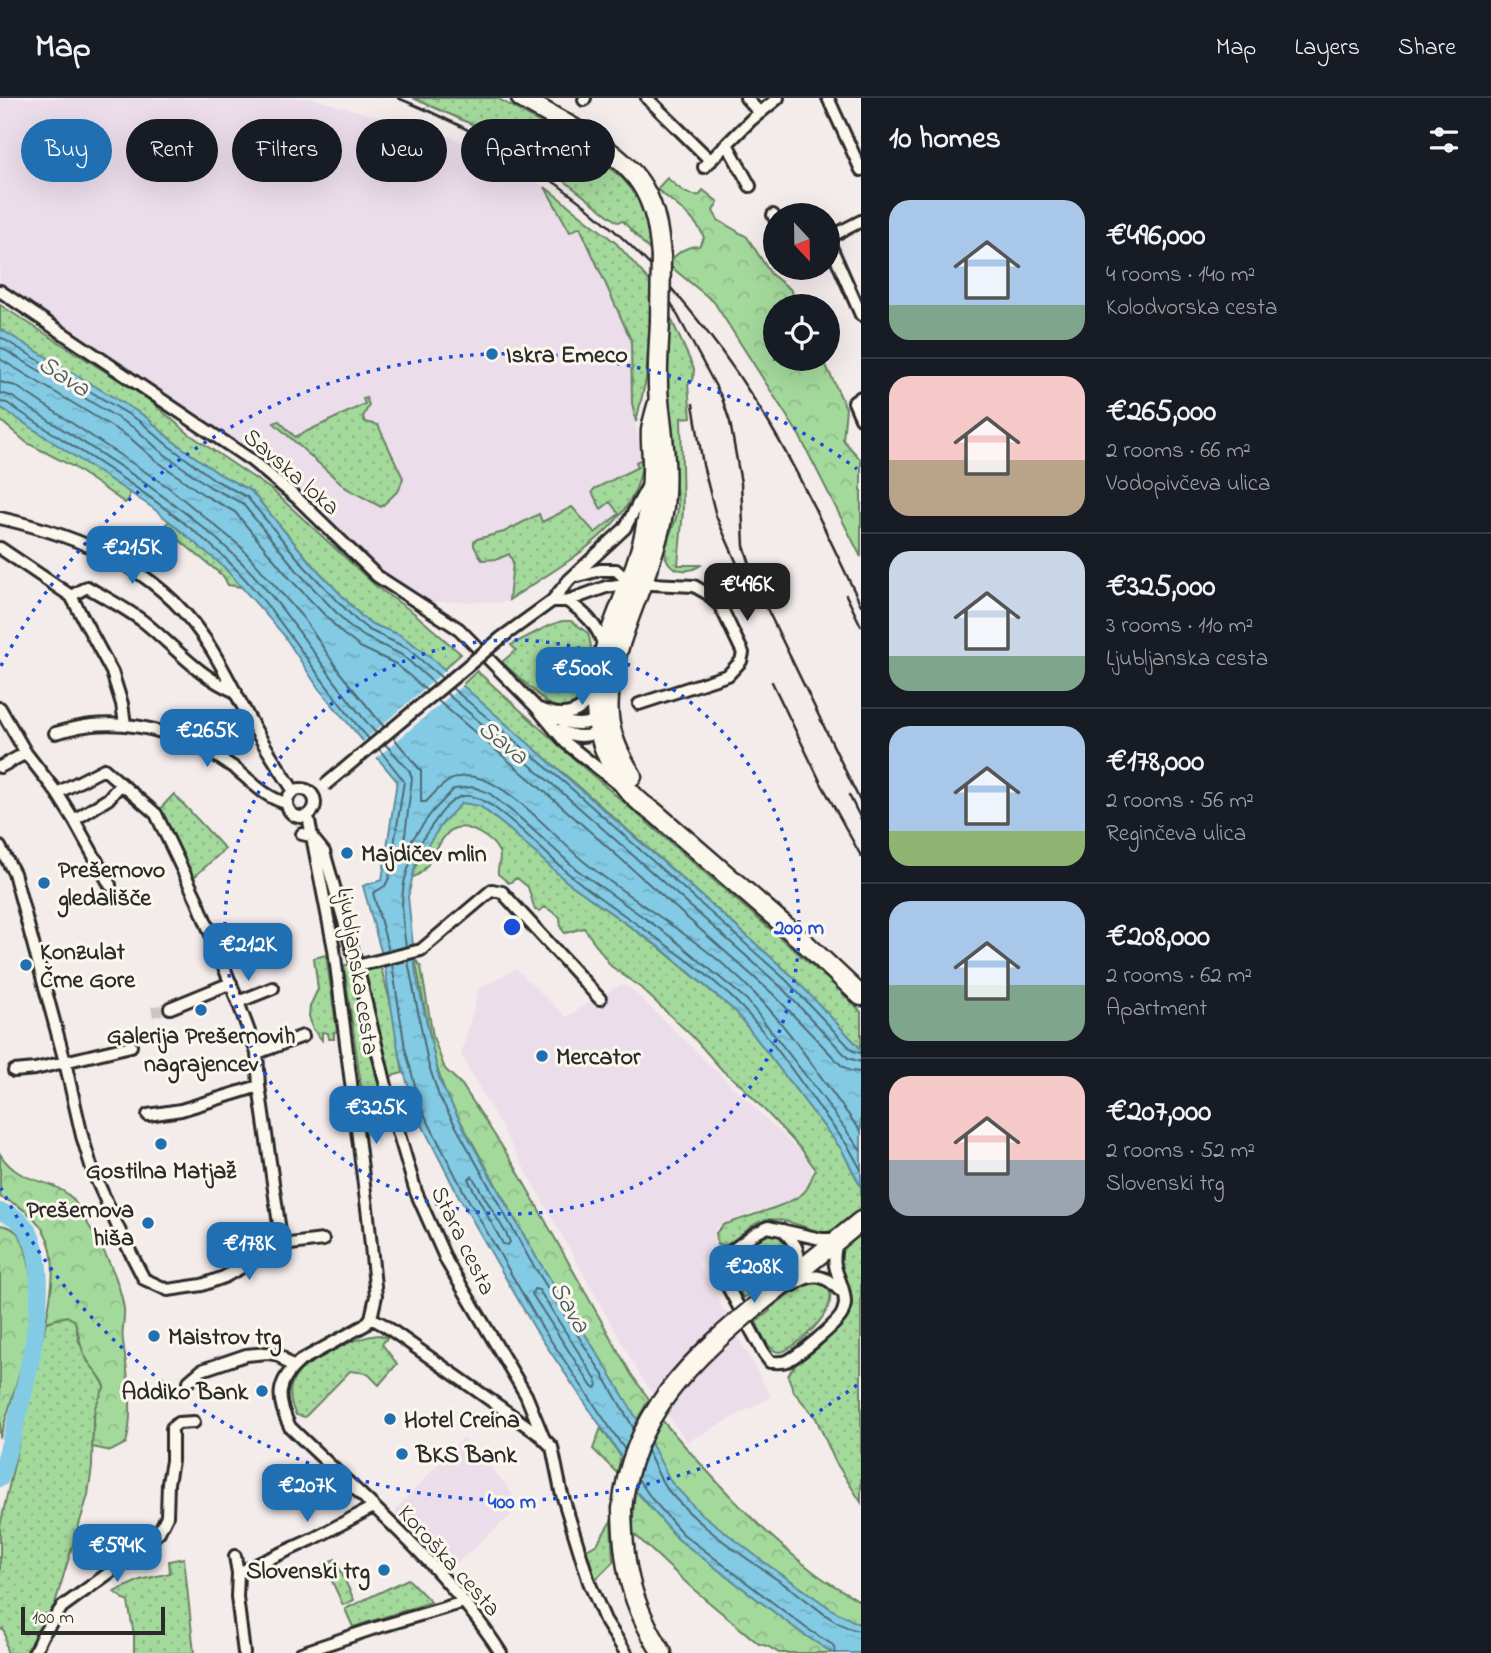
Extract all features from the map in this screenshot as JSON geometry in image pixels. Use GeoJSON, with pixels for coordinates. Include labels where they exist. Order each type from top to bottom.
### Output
{"type":"FeatureCollection","features":[{"type":"Feature","properties":{"kind":"main road"},"geometry":{"type":"LineString","coordinates":[[522,98],[606,150],[634,176],[643,188],[654,213],[660,257],[659,398],[665,435],[663,507],[653,556],[604,647],[597,679],[605,751],[629,792],[639,803],[654,812],[806,944],[861,996]]}},
{"type":"Feature","properties":{"kind":"main road"},"geometry":{"type":"LineString","coordinates":[[654,812],[604,724],[609,687],[631,613],[636,584],[652,475],[651,431],[659,398]]}},
{"type":"Feature","properties":{"kind":"main road"},"geometry":{"type":"LineString","coordinates":[[662,1653],[635,1599],[623,1548],[622,1509],[630,1467],[641,1436],[655,1410],[691,1363],[715,1339],[849,1230]]}},
{"type":"Feature","properties":{"kind":"street"},"geometry":{"type":"LineString","coordinates":[[647,98],[708,164],[779,98]]}},
{"type":"Feature","properties":{"kind":"street"},"geometry":{"type":"LineString","coordinates":[[746,98],[760,113]]}},
{"type":"Feature","properties":{"kind":"street"},"geometry":{"type":"LineString","coordinates":[[828,98],[861,170]]}},
{"type":"Feature","properties":{"kind":"street"},"geometry":{"type":"LineString","coordinates":[[727,144],[750,186]]}},
{"type":"Feature","properties":{"kind":"street"},"geometry":{"type":"LineString","coordinates":[[840,232],[861,221]]}},
{"type":"Feature","properties":{"kind":"street"},"geometry":{"type":"LineString","coordinates":[[840,267],[861,315]]}},
{"type":"Feature","properties":{"kind":"street","name":"Savska loka"},"geometry":{"type":"LineString","coordinates":[[0,291],[251,460],[297,498],[377,576],[459,629],[536,707],[566,743],[629,792]]}},
{"type":"Feature","properties":{"kind":"street"},"geometry":{"type":"LineString","coordinates":[[861,397],[854,402],[861,418]]}},
{"type":"Feature","properties":{"kind":"street"},"geometry":{"type":"LineString","coordinates":[[313,795],[501,638],[552,601],[569,580],[625,528],[652,475]]}},
{"type":"Feature","properties":{"kind":"street"},"geometry":{"type":"LineString","coordinates":[[0,518],[59,533],[97,548],[134,568],[157,585],[187,616],[224,668],[253,725],[293,790]]}},
{"type":"Feature","properties":{"kind":"street"},"geometry":{"type":"LineString","coordinates":[[0,548],[71,596],[112,672],[125,724]]}},
{"type":"Feature","properties":{"kind":"street"},"geometry":{"type":"LineString","coordinates":[[569,580],[582,574],[616,570],[636,584]]}},
{"type":"Feature","properties":{"kind":"street"},"geometry":{"type":"LineString","coordinates":[[552,601],[567,601],[606,587],[636,584],[694,586],[708,594],[721,607],[743,653],[741,661],[728,675],[639,704]]}},
{"type":"Feature","properties":{"kind":"street"},"geometry":{"type":"LineString","coordinates":[[71,596],[87,587],[142,621],[203,673],[223,687],[236,692]]}},
{"type":"Feature","properties":{"kind":"street"},"geometry":{"type":"LineString","coordinates":[[567,601],[597,627],[604,647]]}},
{"type":"Feature","properties":{"kind":"street"},"geometry":{"type":"LineString","coordinates":[[553,715],[575,713],[589,699],[597,679]]}},
{"type":"Feature","properties":{"kind":"street"},"geometry":{"type":"LineString","coordinates":[[536,707],[563,723],[604,724]]}},
{"type":"Feature","properties":{"kind":"street"},"geometry":{"type":"LineString","coordinates":[[1,709],[26,753],[74,820],[108,881]]}},
{"type":"Feature","properties":{"kind":"street"},"geometry":{"type":"LineString","coordinates":[[55,733],[91,725],[125,724],[182,737],[236,769],[262,793],[286,803]]}},
{"type":"Feature","properties":{"kind":"street"},"geometry":{"type":"LineString","coordinates":[[554,727],[572,737],[582,737],[604,724]]}},
{"type":"Feature","properties":{"kind":"street"},"geometry":{"type":"LineString","coordinates":[[0,767],[26,753]]}},
{"type":"Feature","properties":{"kind":"street"},"geometry":{"type":"LineString","coordinates":[[57,793],[104,769],[156,814],[197,900],[257,1053],[259,1086],[282,1245]]}},
{"type":"Feature","properties":{"kind":"street"},"geometry":{"type":"LineString","coordinates":[[74,820],[108,799],[120,785]]}},
{"type":"Feature","properties":{"kind":"street"},"geometry":{"type":"LineString","coordinates":[[306,789],[313,795],[315,804],[302,816],[289,812],[286,803],[293,790],[306,789]]}},
{"type":"Feature","properties":{"kind":"street","name":"Ljubljanska cesta"},"geometry":{"type":"LineString","coordinates":[[302,816],[318,872],[334,949],[376,1286],[371,1318]]}},
{"type":"Feature","properties":{"kind":"street","name":"Stara cesta"},"geometry":{"type":"LineString","coordinates":[[307,835],[324,852],[416,1192],[447,1262],[526,1395],[544,1439],[552,1447],[561,1491],[589,1582],[605,1620],[626,1653]]}},
{"type":"Feature","properties":{"kind":"street"},"geometry":{"type":"LineString","coordinates":[[0,847],[14,873],[93,1172],[144,1279],[168,1290],[202,1285],[224,1277],[282,1245],[323,1240]]}},
{"type":"Feature","properties":{"kind":"street"},"geometry":{"type":"LineString","coordinates":[[357,966],[421,950],[492,890],[502,892],[600,999]]}},
{"type":"Feature","properties":{"kind":"street"},"geometry":{"type":"LineString","coordinates":[[170,1008],[231,983]]}},
{"type":"Feature","properties":{"kind":"street"},"geometry":{"type":"LineString","coordinates":[[238,1002],[273,988]]}},
{"type":"Feature","properties":{"kind":"street"},"geometry":{"type":"LineString","coordinates":[[257,1053],[303,1036]]}},
{"type":"Feature","properties":{"kind":"street"},"geometry":{"type":"LineString","coordinates":[[14,1071],[35,1069],[131,1046]]}},
{"type":"Feature","properties":{"kind":"street"},"geometry":{"type":"LineString","coordinates":[[148,1115],[181,1110],[259,1086]]}},
{"type":"Feature","properties":{"kind":"street"},"geometry":{"type":"LineString","coordinates":[[768,1227],[821,1239],[849,1230],[833,1254],[834,1268],[844,1295],[842,1315],[787,1361],[770,1362],[715,1264],[754,1234],[768,1227]]}},
{"type":"Feature","properties":{"kind":"street"},"geometry":{"type":"LineString","coordinates":[[781,1228],[797,1247],[799,1255],[799,1262],[789,1279]]}},
{"type":"Feature","properties":{"kind":"street"},"geometry":{"type":"LineString","coordinates":[[765,1298],[786,1291],[812,1275],[822,1276],[844,1295]]}},
{"type":"Feature","properties":{"kind":"street"},"geometry":{"type":"LineString","coordinates":[[188,1381],[202,1370],[246,1355],[279,1355],[292,1367],[300,1360],[353,1333],[371,1318],[544,1439]]}},
{"type":"Feature","properties":{"kind":"street","name":"Koroška cesta"},"geometry":{"type":"LineString","coordinates":[[292,1367],[281,1384],[279,1400],[290,1427],[437,1570],[464,1602],[500,1653]]}},
{"type":"Feature","properties":{"kind":"street"},"geometry":{"type":"LineString","coordinates":[[34,1653],[62,1607],[138,1552],[159,1532],[168,1508],[172,1428],[178,1423],[194,1422]]}},
{"type":"Feature","properties":{"kind":"street"},"geometry":{"type":"LineString","coordinates":[[238,1573],[315,1538],[373,1507]]}},
{"type":"Feature","properties":{"kind":"street"},"geometry":{"type":"LineString","coordinates":[[235,1556],[244,1653]]}},
{"type":"Feature","properties":{"kind":"street"},"geometry":{"type":"LineString","coordinates":[[302,1652],[464,1602]]}},
{"type":"Feature","properties":{"kind":"shaded area"},"geometry":{"type":"Polygon","coordinates":[[[0,98],[310,98],[386,119],[356,119],[356,182],[447,182],[447,136],[451,137],[461,141],[461,182],[537,182],[545,187],[570,232],[580,227],[631,340],[632,403],[642,465],[640,478],[620,516],[591,545],[506,602],[432,602],[381,571],[285,473],[59,322],[0,286],[0,98]]]}},
{"type":"Feature","properties":{"kind":"shaded area"},"geometry":{"type":"Polygon","coordinates":[[[516,969],[566,1017],[620,985],[630,988],[811,1162],[815,1195],[752,1213],[715,1228],[713,1241],[719,1252],[698,1263],[771,1397],[687,1442],[640,1375],[461,1055],[479,989],[516,969]]]}},
{"type":"Feature","properties":{"kind":"shaded area"},"geometry":{"type":"Polygon","coordinates":[[[463,1438],[506,1485],[520,1507],[451,1568],[397,1514],[396,1509],[463,1438]]]}},
{"type":"Feature","properties":{"kind":"green space"},"geometry":{"type":"Polygon","coordinates":[[[413,98],[497,98],[533,119],[461,119],[413,98]]]}},
{"type":"Feature","properties":{"kind":"green space"},"geometry":{"type":"Polygon","coordinates":[[[615,172],[622,178],[637,195],[653,254],[623,221],[617,222],[566,182],[615,182],[615,172]]]}},
{"type":"Feature","properties":{"kind":"green space"},"geometry":{"type":"Polygon","coordinates":[[[667,178],[686,193],[700,195],[703,190],[718,202],[713,211],[718,220],[747,237],[763,262],[763,280],[779,280],[790,289],[793,294],[763,294],[763,371],[829,371],[846,408],[843,440],[861,460],[861,557],[799,435],[714,302],[670,266],[670,261],[676,255],[686,248],[699,246],[704,238],[691,218],[657,189],[667,178]]]}},
{"type":"Feature","properties":{"kind":"green space"},"geometry":{"type":"Polygon","coordinates":[[[545,187],[616,243],[653,285],[646,379],[636,422],[632,403],[631,340],[580,227],[570,232],[545,187]]]}},
{"type":"Feature","properties":{"kind":"green space"},"geometry":{"type":"Polygon","coordinates":[[[0,305],[147,398],[189,434],[272,490],[377,587],[414,613],[461,654],[443,670],[411,642],[361,616],[311,563],[251,491],[219,474],[170,439],[146,417],[0,329],[0,305]]]}},
{"type":"Feature","properties":{"kind":"green space"},"geometry":{"type":"Polygon","coordinates":[[[668,312],[694,369],[693,380],[688,385],[691,417],[681,418],[683,511],[678,565],[701,565],[688,570],[671,566],[665,549],[678,506],[669,422],[668,312]]]}},
{"type":"Feature","properties":{"kind":"green space"},"geometry":{"type":"Polygon","coordinates":[[[366,398],[369,405],[363,417],[365,422],[378,425],[403,478],[399,490],[381,507],[346,488],[274,423],[279,421],[295,437],[365,404],[363,399],[366,398]]]}},
{"type":"Feature","properties":{"kind":"green space"},"geometry":{"type":"Polygon","coordinates":[[[0,407],[129,492],[129,499],[125,503],[72,466],[27,443],[0,420],[0,407]]]}},
{"type":"Feature","properties":{"kind":"green space"},"geometry":{"type":"Polygon","coordinates":[[[642,459],[638,483],[628,505],[612,524],[572,559],[509,600],[513,562],[509,554],[498,559],[482,560],[474,542],[504,532],[539,514],[542,522],[572,507],[595,533],[619,514],[610,502],[601,509],[592,492],[638,467],[636,462],[642,459]]]}},
{"type":"Feature","properties":{"kind":"green space"},"geometry":{"type":"Polygon","coordinates":[[[170,521],[223,566],[242,587],[228,585],[224,577],[167,530],[166,524],[170,521]]]}},
{"type":"Feature","properties":{"kind":"green space"},"geometry":{"type":"Polygon","coordinates":[[[562,621],[571,621],[588,633],[592,659],[591,674],[581,699],[573,707],[561,708],[546,702],[502,662],[516,650],[511,645],[562,621]]]}},
{"type":"Feature","properties":{"kind":"green space"},"geometry":{"type":"Polygon","coordinates":[[[477,671],[582,766],[846,995],[861,1012],[861,1049],[791,975],[461,686],[477,671]]]}},
{"type":"Feature","properties":{"kind":"green space"},"geometry":{"type":"Polygon","coordinates":[[[174,794],[225,849],[192,879],[157,812],[174,794]]]}},
{"type":"Feature","properties":{"kind":"green space"},"geometry":{"type":"Polygon","coordinates":[[[462,802],[480,806],[566,881],[661,949],[736,1012],[842,1150],[861,1187],[861,1208],[835,1231],[834,1229],[825,1233],[781,1220],[763,1220],[745,1231],[730,1245],[717,1245],[716,1233],[723,1225],[776,1207],[802,1194],[816,1170],[802,1150],[693,1037],[641,988],[611,966],[584,928],[565,933],[561,928],[560,917],[545,907],[539,911],[535,910],[528,887],[517,878],[509,883],[498,874],[499,852],[486,837],[465,828],[453,829],[442,840],[424,870],[412,877],[433,837],[462,802]]]}},
{"type":"Feature","properties":{"kind":"green space"},"geometry":{"type":"Polygon","coordinates":[[[326,955],[337,1031],[334,1032],[334,1039],[329,1039],[328,1033],[322,1032],[322,1040],[313,1029],[309,1016],[310,1006],[318,989],[314,958],[326,955]]]}},
{"type":"Feature","properties":{"kind":"green space"},"geometry":{"type":"Polygon","coordinates":[[[415,959],[421,967],[433,1037],[445,1069],[462,1085],[514,1165],[631,1374],[649,1399],[637,1420],[536,1257],[445,1093],[435,1061],[415,959]]]}},
{"type":"Feature","properties":{"kind":"green space"},"geometry":{"type":"Polygon","coordinates":[[[375,964],[376,969],[381,968],[393,1012],[403,1073],[387,1077],[363,970],[375,964]]]}},
{"type":"Feature","properties":{"kind":"green space"},"geometry":{"type":"Polygon","coordinates":[[[344,965],[353,965],[387,1108],[365,1115],[344,965]]]}},
{"type":"Feature","properties":{"kind":"green space"},"geometry":{"type":"Polygon","coordinates":[[[0,1154],[17,1172],[54,1186],[72,1198],[114,1272],[124,1309],[123,1337],[130,1418],[126,1443],[111,1451],[92,1447],[95,1407],[105,1386],[85,1356],[75,1321],[67,1316],[46,1322],[53,1264],[50,1248],[45,1233],[35,1219],[20,1207],[0,1197],[0,1154]]]}},
{"type":"Feature","properties":{"kind":"green space"},"geometry":{"type":"Polygon","coordinates":[[[0,1225],[17,1232],[23,1241],[32,1282],[32,1305],[26,1350],[0,1438],[0,1225]]]}},
{"type":"Feature","properties":{"kind":"green space"},"geometry":{"type":"Polygon","coordinates":[[[861,1233],[861,1502],[835,1461],[816,1418],[794,1392],[788,1376],[802,1358],[832,1335],[847,1318],[852,1300],[841,1267],[840,1251],[861,1233]]]}},
{"type":"Feature","properties":{"kind":"green space"},"geometry":{"type":"Polygon","coordinates":[[[770,1234],[787,1241],[793,1260],[779,1275],[743,1298],[729,1272],[730,1263],[760,1238],[770,1234]]]}},
{"type":"Feature","properties":{"kind":"green space"},"geometry":{"type":"Polygon","coordinates":[[[815,1280],[827,1287],[830,1297],[827,1309],[819,1322],[796,1344],[786,1350],[775,1351],[762,1335],[756,1322],[770,1311],[769,1308],[815,1280]]]}},
{"type":"Feature","properties":{"kind":"green space"},"geometry":{"type":"Polygon","coordinates":[[[67,1316],[75,1321],[79,1342],[105,1386],[93,1416],[92,1467],[88,1495],[53,1610],[42,1625],[30,1653],[8,1653],[3,1629],[0,1630],[0,1526],[46,1322],[67,1316]]]}},
{"type":"Feature","properties":{"kind":"green space"},"geometry":{"type":"Polygon","coordinates":[[[380,1335],[387,1338],[382,1344],[397,1364],[379,1385],[367,1373],[350,1371],[305,1417],[296,1415],[290,1392],[300,1371],[333,1350],[359,1339],[380,1335]]]}},
{"type":"Feature","properties":{"kind":"green space"},"geometry":{"type":"Polygon","coordinates":[[[661,1419],[773,1538],[820,1577],[861,1602],[861,1625],[826,1606],[745,1549],[685,1499],[668,1479],[650,1441],[661,1419]]]}},
{"type":"Feature","properties":{"kind":"green space"},"geometry":{"type":"Polygon","coordinates":[[[601,1428],[621,1457],[617,1473],[593,1449],[601,1428]]]}},
{"type":"Feature","properties":{"kind":"green space"},"geometry":{"type":"Polygon","coordinates":[[[635,1490],[678,1539],[803,1634],[833,1653],[779,1653],[759,1644],[692,1588],[632,1532],[635,1490]]]}},
{"type":"Feature","properties":{"kind":"green space"},"geometry":{"type":"Polygon","coordinates":[[[611,1521],[613,1562],[594,1581],[585,1551],[597,1544],[611,1521]]]}},
{"type":"Feature","properties":{"kind":"green space"},"geometry":{"type":"Polygon","coordinates":[[[184,1558],[194,1653],[134,1653],[134,1635],[128,1602],[114,1592],[140,1580],[170,1573],[169,1561],[184,1558]]]}},
{"type":"Feature","properties":{"kind":"green space"},"geometry":{"type":"Polygon","coordinates":[[[335,1559],[354,1600],[343,1605],[324,1564],[335,1559]]]}},
{"type":"Feature","properties":{"kind":"green space"},"geometry":{"type":"Polygon","coordinates":[[[408,1579],[431,1602],[353,1627],[345,1609],[408,1579]]]}},
{"type":"Feature","properties":{"kind":"water","name":"Sava"},"geometry":{"type":"Polygon","coordinates":[[[0,329],[146,417],[170,439],[219,474],[251,491],[311,563],[361,616],[372,624],[400,635],[428,655],[791,975],[861,1049],[861,1187],[842,1150],[736,1012],[662,949],[566,881],[480,806],[462,803],[444,821],[415,866],[408,897],[416,975],[440,1082],[536,1257],[609,1372],[671,1482],[698,1511],[765,1563],[834,1611],[861,1625],[861,1653],[833,1653],[803,1634],[678,1539],[635,1490],[619,1453],[535,1329],[458,1195],[415,1111],[398,1049],[384,962],[363,886],[382,880],[397,781],[319,689],[283,634],[223,566],[153,508],[0,407],[0,329]]]}},
{"type":"Feature","properties":{"kind":"pier"},"geometry":{"type":"Polygon","coordinates":[[[447,669],[464,684],[374,760],[360,744],[447,669]]]}},
{"type":"Feature","properties":{"kind":"waterway"},"geometry":{"type":"LineString","coordinates":[[0,1212],[24,1225],[36,1253],[39,1289],[27,1376],[0,1478]]}},
{"type":"Feature","properties":{"kind":"tunnel"},"geometry":{"type":"LineString","coordinates":[[152,1012],[170,1008]]}},
{"type":"Feature","properties":{"kind":"railway"},"geometry":{"type":"LineString","coordinates":[[398,98],[458,125],[514,156],[565,190],[612,229],[656,272],[697,318],[770,425],[806,491],[861,605]]}},
{"type":"Feature","properties":{"kind":"railway"},"geometry":{"type":"LineString","coordinates":[[671,303],[722,398],[730,422],[741,483],[744,546],[759,592],[861,803]]}},
{"type":"Feature","properties":{"kind":"railway"},"geometry":{"type":"LineString","coordinates":[[693,404],[703,465],[716,516],[749,591]]}},
{"type":"Feature","properties":{"kind":"railway"},"geometry":{"type":"LineString","coordinates":[[846,595],[861,626]]}},
{"type":"Feature","properties":{"kind":"railway"},"geometry":{"type":"LineString","coordinates":[[772,682],[821,783],[861,856]]}},
{"type":"Feature","properties":{"kind":"railway"},"geometry":{"type":"LineString","coordinates":[[849,795],[861,819]]}},
{"type":"Feature","properties":{"kind":"place","name":"Iskra Emeco"},"geometry":{"type":"Point","coordinates":[492,354]}},
{"type":"Feature","properties":{"kind":"place","name":"Majdičev mlin"},"geometry":{"type":"Point","coordinates":[347,853]}},
{"type":"Feature","properties":{"kind":"place","name":"Prešernovo gledališče"},"geometry":{"type":"Point","coordinates":[44,883]}},
{"type":"Feature","properties":{"kind":"place","name":"Konzulat Črne Gore"},"geometry":{"type":"Point","coordinates":[26,965]}},
{"type":"Feature","properties":{"kind":"place","name":"Galerija Prešernovih nagrajencev"},"geometry":{"type":"Point","coordinates":[201,1010]}},
{"type":"Feature","properties":{"kind":"place","name":"Mercator"},"geometry":{"type":"Point","coordinates":[542,1056]}},
{"type":"Feature","properties":{"kind":"place","name":"Gostilna Matjaž"},"geometry":{"type":"Point","coordinates":[161,1144]}},
{"type":"Feature","properties":{"kind":"place","name":"Prešernova hiša"},"geometry":{"type":"Point","coordinates":[148,1223]}},
{"type":"Feature","properties":{"kind":"place","name":"Maistrov trg"},"geometry":{"type":"Point","coordinates":[154,1336]}},
{"type":"Feature","properties":{"kind":"place","name":"Addiko Bank"},"geometry":{"type":"Point","coordinates":[262,1391]}},
{"type":"Feature","properties":{"kind":"place","name":"Hotel Creina"},"geometry":{"type":"Point","coordinates":[390,1419]}},
{"type":"Feature","properties":{"kind":"place","name":"BKS Bank"},"geometry":{"type":"Point","coordinates":[402,1454]}},
{"type":"Feature","properties":{"kind":"place","name":"Slovenski trg"},"geometry":{"type":"Point","coordinates":[384,1570]}}]}
